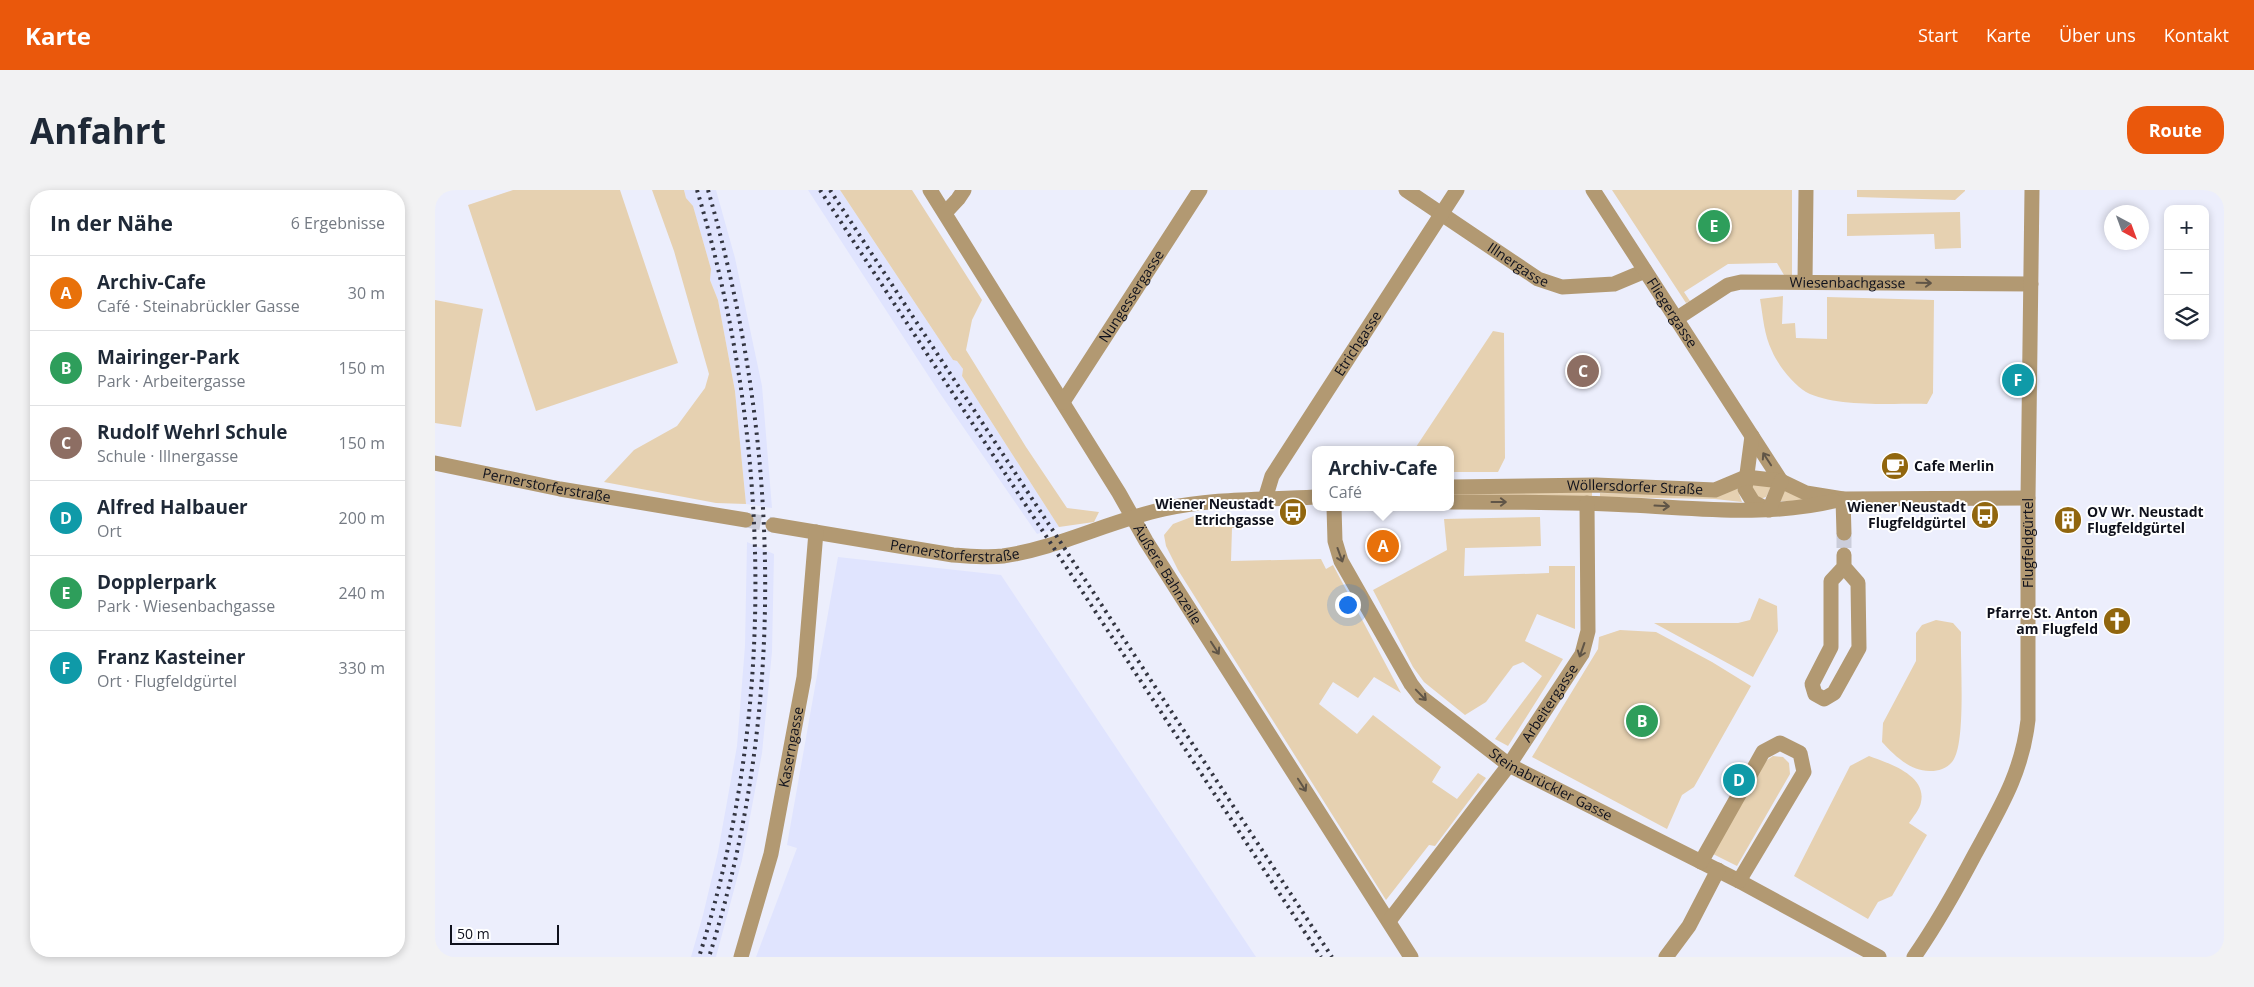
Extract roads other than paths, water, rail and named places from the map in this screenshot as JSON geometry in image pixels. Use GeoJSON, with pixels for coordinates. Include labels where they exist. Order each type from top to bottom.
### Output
{"type":"FeatureCollection","features":[{"type":"Feature","properties":{"kind":"street","name":"Äußere Bahnzeile"},"geometry":{"type":"LineString","coordinates":[[930,190],[1063,402],[1133,518],[1411,957]]}},
{"type":"Feature","properties":{"kind":"street"},"geometry":{"type":"LineString","coordinates":[[945,213],[958,200],[964,190]]}},
{"type":"Feature","properties":{"kind":"street","name":"Nungessergasse"},"geometry":{"type":"LineString","coordinates":[[1063,402],[1200,190]]}},
{"type":"Feature","properties":{"kind":"street","name":"Illnergasse"},"geometry":{"type":"LineString","coordinates":[[1406,190],[1443,213],[1538,279],[1562,287],[1614,284],[1645,271]]}},
{"type":"Feature","properties":{"kind":"street","name":"Etrichgasse"},"geometry":{"type":"LineString","coordinates":[[1265,500],[1272,476],[1457,190]]}},
{"type":"Feature","properties":{"kind":"street","name":"Fliegergasse"},"geometry":{"type":"LineString","coordinates":[[1593,190],[1781,481]]}},
{"type":"Feature","properties":{"kind":"street"},"geometry":{"type":"LineString","coordinates":[[1805,190],[1805,282]]}},
{"type":"Feature","properties":{"kind":"street","name":"Flugfeldgürtel"},"geometry":{"type":"LineString","coordinates":[[1914,957],[1942,916],[2007,796],[2019,767],[2025,744],[2028,720],[2031,190]]}},
{"type":"Feature","properties":{"kind":"street","name":"Wiesenbachgasse"},"geometry":{"type":"LineString","coordinates":[[1676,319],[1728,285],[1735,284],[1805,282],[2031,284]]}},
{"type":"Feature","properties":{"kind":"street"},"geometry":{"type":"LineString","coordinates":[[1752,436],[1745,477],[1745,489],[1753,502],[1769,510],[1781,481]]}},
{"type":"Feature","properties":{"kind":"street","name":"Pernerstorferstraße"},"geometry":{"type":"LineString","coordinates":[[435,463],[560,489],[746,520]]}},
{"type":"Feature","properties":{"kind":"street","name":"Wöllersdorfer Straße"},"geometry":{"type":"LineString","coordinates":[[1454,487],[1596,485],[1715,490],[1745,477],[1781,481],[1806,493],[1843,499],[2028,498]]}},
{"type":"Feature","properties":{"kind":"street"},"geometry":{"type":"LineString","coordinates":[[1133,518],[1198,502],[1312,497]]}},
{"type":"Feature","properties":{"kind":"street"},"geometry":{"type":"LineString","coordinates":[[1843,499],[1843,533]]}},
{"type":"Feature","properties":{"kind":"street","name":"Wöllersdorfer Straße"},"geometry":{"type":"LineString","coordinates":[[1454,502],[1587,502],[1769,510],[1805,508],[1843,499]]}},
{"type":"Feature","properties":{"kind":"street","name":"Arbeitergasse"},"geometry":{"type":"LineString","coordinates":[[1389,921],[1509,765],[1582,654],[1588,630],[1587,502]]}},
{"type":"Feature","properties":{"kind":"street","name":"Steinabrückler Gasse"},"geometry":{"type":"LineString","coordinates":[[1334,511],[1335,541],[1341,561],[1411,684],[1421,697],[1509,765],[1718,870],[1879,957]]}},
{"type":"Feature","properties":{"kind":"street","name":"Pernerstorferstraße"},"geometry":{"type":"LineString","coordinates":[[773,525],[979,557],[1031,550],[1133,518]]}},
{"type":"Feature","properties":{"kind":"street","name":"Kaserngasse"},"geometry":{"type":"LineString","coordinates":[[741,957],[771,854],[804,676],[816,532]]}},
{"type":"Feature","properties":{"kind":"street"},"geometry":{"type":"LineString","coordinates":[[1844,561],[1858,583],[1859,648],[1833,693],[1824,699],[1815,694],[1812,684],[1831,647],[1831,581],[1844,561]]}},
{"type":"Feature","properties":{"kind":"street"},"geometry":{"type":"LineString","coordinates":[[1701,862],[1763,752],[1780,743],[1800,754],[1804,772],[1739,881]]}},
{"type":"Feature","properties":{"kind":"street"},"geometry":{"type":"LineString","coordinates":[[1666,957],[1689,926],[1718,870]]}},
{"type":"Feature","properties":{"kind":"tunnel"},"geometry":{"type":"LineString","coordinates":[[746,520],[773,525]]}},
{"type":"Feature","properties":{"kind":"tunnel"},"geometry":{"type":"LineString","coordinates":[[1844,533],[1844,555]]}},
{"type":"Feature","properties":{"kind":"railway"},"geometry":{"type":"LineString","coordinates":[[697,190],[722,284],[740,380],[751,476],[755,574],[753,671],[742,767],[725,863],[699,957]]}},
{"type":"Feature","properties":{"kind":"railway"},"geometry":{"type":"LineString","coordinates":[[708,190],[732,284],[750,380],[761,476],[765,573],[762,671],[752,767],[735,863],[709,957]]}},
{"type":"Feature","properties":{"kind":"railway"},"geometry":{"type":"LineString","coordinates":[[820,190],[1321,957]]}},
{"type":"Feature","properties":{"kind":"railway"},"geometry":{"type":"LineString","coordinates":[[830,190],[1332,957]]}},
{"type":"Feature","properties":{"kind":"place","name":"Dopplerpark"},"geometry":{"type":"Point","coordinates":[1714,226]}},
{"type":"Feature","properties":{"kind":"place","name":"Rudolf Wehrl Schule"},"geometry":{"type":"Point","coordinates":[1583,371]}},
{"type":"Feature","properties":{"kind":"place","name":"Franz Kasteiner"},"geometry":{"type":"Point","coordinates":[2018,380]}},
{"type":"Feature","properties":{"kind":"place","name":"Cafe Merlin"},"geometry":{"type":"Point","coordinates":[1895,466]}},
{"type":"Feature","properties":{"kind":"place","name":"Wiener Neustadt Etrichgasse"},"geometry":{"type":"Point","coordinates":[1293,512]}},
{"type":"Feature","properties":{"kind":"place","name":"Wiener Neustadt Flugfeldgürtel"},"geometry":{"type":"Point","coordinates":[1985,515]}},
{"type":"Feature","properties":{"kind":"place","name":"OV Wr. Neustadt Flugfeldgürtel"},"geometry":{"type":"Point","coordinates":[2068,520]}},
{"type":"Feature","properties":{"kind":"place","name":"Archiv-Cafe"},"geometry":{"type":"Point","coordinates":[1383,546]}},
{"type":"Feature","properties":{"kind":"place","name":"Pfarre St. Anton am Flugfeld"},"geometry":{"type":"Point","coordinates":[2117,621]}},
{"type":"Feature","properties":{"kind":"place","name":"Mairinger-Park"},"geometry":{"type":"Point","coordinates":[1642,721]}},
{"type":"Feature","properties":{"kind":"place","name":"Alfred Halbauer"},"geometry":{"type":"Point","coordinates":[1739,780]}}]}
